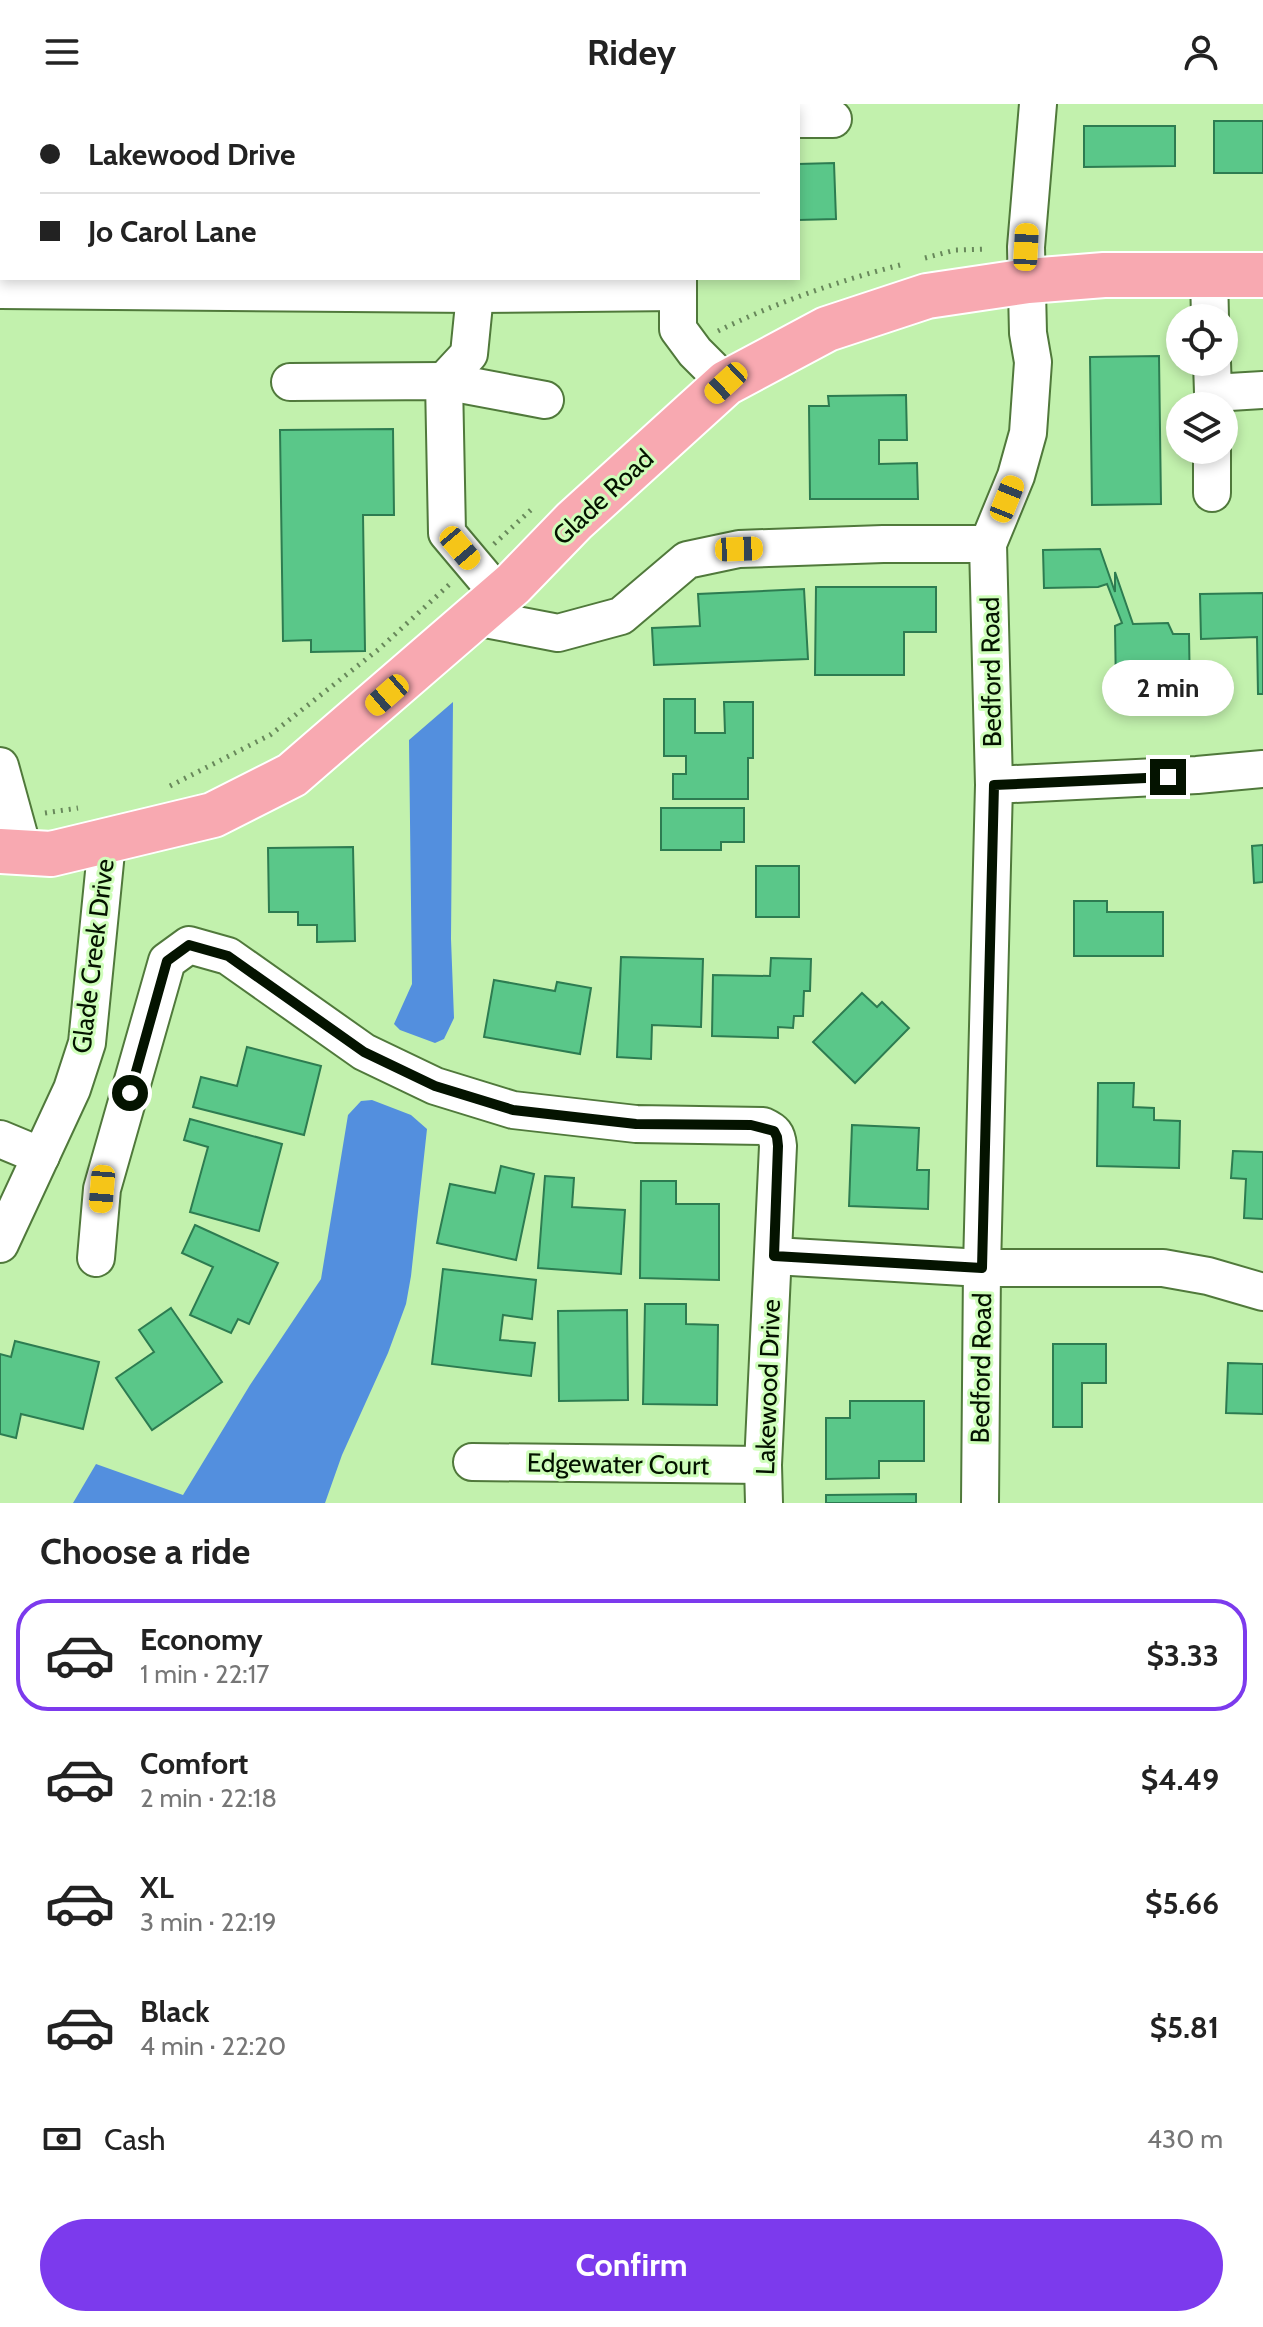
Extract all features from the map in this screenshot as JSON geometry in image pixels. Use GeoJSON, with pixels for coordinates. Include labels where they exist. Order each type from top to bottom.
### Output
{"type":"FeatureCollection","features":[{"type":"Feature","properties":{"kind":"main road","name":"Glade Road"},"geometry":{"type":"LineString","coordinates":[[12,852],[51,854],[213,815],[292,775],[488,606],[574,521],[726,383],[827,329],[927,296],[1028,281],[1104,275],[1263,275]]}},
{"type":"Feature","properties":{"kind":"street","name":"Bedford Road"},"geometry":{"type":"LineString","coordinates":[[980,1503],[982,1268],[994,785],[988,544],[1016,476],[1028,433],[1033,362],[1028,333],[1026,247],[1038,104]]}},
{"type":"Feature","properties":{"kind":"street"},"geometry":{"type":"LineString","coordinates":[[1209,275],[1210,304]]}},
{"type":"Feature","properties":{"kind":"street"},"geometry":{"type":"LineString","coordinates":[[0,290],[253,284],[495,289],[678,285],[678,329],[695,352],[726,383]]}},
{"type":"Feature","properties":{"kind":"street"},"geometry":{"type":"LineString","coordinates":[[495,289],[469,354],[444,381],[447,533],[488,606],[558,633],[621,616],[687,560],[739,549],[988,544]]}},
{"type":"Feature","properties":{"kind":"street"},"geometry":{"type":"LineString","coordinates":[[290,382],[444,381],[545,400]]}},
{"type":"Feature","properties":{"kind":"street"},"geometry":{"type":"LineString","coordinates":[[1212,387],[1263,390]]}},
{"type":"Feature","properties":{"kind":"street"},"geometry":{"type":"LineString","coordinates":[[1212,464],[1212,493]]}},
{"type":"Feature","properties":{"kind":"street"},"geometry":{"type":"LineString","coordinates":[[0,766],[12,852]]}},
{"type":"Feature","properties":{"kind":"street"},"geometry":{"type":"LineString","coordinates":[[994,785],[1263,769]]}},
{"type":"Feature","properties":{"kind":"street","name":"Glade Creek Drive"},"geometry":{"type":"LineString","coordinates":[[0,1244],[72,1089],[87,1043],[107,842]]}},
{"type":"Feature","properties":{"kind":"street","name":"Lakewood Drive"},"geometry":{"type":"LineString","coordinates":[[96,1258],[102,1189],[167,961],[189,945],[228,956],[364,1052],[435,1086],[513,1110],[636,1124],[751,1125],[774,1131],[778,1146],[763,1465],[764,1503]]}},
{"type":"Feature","properties":{"kind":"street"},"geometry":{"type":"LineString","coordinates":[[0,1139],[41,1156]]}},
{"type":"Feature","properties":{"kind":"street"},"geometry":{"type":"LineString","coordinates":[[774,1256],[982,1268],[1163,1268],[1208,1276],[1263,1292]]}},
{"type":"Feature","properties":{"kind":"street","name":"Edgewater Court"},"geometry":{"type":"LineString","coordinates":[[472,1462],[763,1465]]}},
{"type":"Feature","properties":{"kind":"water"},"geometry":{"type":"Polygon","coordinates":[[[453,702],[451,939],[454,1018],[444,1039],[435,1043],[400,1030],[394,1024],[412,984],[409,740],[453,702]]]}},
{"type":"Feature","properties":{"kind":"water"},"geometry":{"type":"Polygon","coordinates":[[[372,1100],[411,1115],[427,1129],[411,1276],[406,1304],[388,1353],[342,1455],[325,1503],[73,1503],[96,1464],[183,1495],[250,1385],[321,1279],[348,1115],[361,1101],[372,1100]]]}},
{"type":"Feature","properties":{"kind":"building"},"geometry":{"type":"Polygon","coordinates":[[[1214,121],[1263,121],[1263,173],[1214,173],[1214,121]]]}},
{"type":"Feature","properties":{"kind":"building"},"geometry":{"type":"Polygon","coordinates":[[[1084,126],[1175,126],[1175,166],[1084,167],[1084,126]]]}},
{"type":"Feature","properties":{"kind":"building"},"geometry":{"type":"Polygon","coordinates":[[[834,163],[836,219],[800,220],[800,164],[834,163]]]}},
{"type":"Feature","properties":{"kind":"building"},"geometry":{"type":"Polygon","coordinates":[[[1159,356],[1161,504],[1092,505],[1090,357],[1159,356]]]}},
{"type":"Feature","properties":{"kind":"building"},"geometry":{"type":"Polygon","coordinates":[[[906,395],[907,440],[879,440],[879,464],[917,463],[918,499],[810,499],[809,406],[829,406],[828,396],[906,395]]]}},
{"type":"Feature","properties":{"kind":"building"},"geometry":{"type":"Polygon","coordinates":[[[393,429],[394,515],[363,515],[365,651],[311,652],[311,640],[283,641],[280,430],[393,429]]]}},
{"type":"Feature","properties":{"kind":"building"},"geometry":{"type":"Polygon","coordinates":[[[1100,549],[1115,592],[1115,572],[1133,624],[1168,623],[1173,634],[1189,634],[1190,696],[1128,697],[1146,691],[1116,691],[1115,626],[1122,623],[1107,584],[1098,587],[1044,588],[1043,550],[1100,549]]]}},
{"type":"Feature","properties":{"kind":"building"},"geometry":{"type":"Polygon","coordinates":[[[816,587],[936,587],[936,632],[904,632],[904,675],[815,675],[816,587]]]}},
{"type":"Feature","properties":{"kind":"building"},"geometry":{"type":"Polygon","coordinates":[[[804,589],[808,659],[654,665],[652,628],[700,626],[698,594],[804,589]]]}},
{"type":"Feature","properties":{"kind":"building"},"geometry":{"type":"Polygon","coordinates":[[[1263,593],[1263,694],[1258,694],[1257,637],[1201,639],[1200,594],[1263,593]]]}},
{"type":"Feature","properties":{"kind":"building"},"geometry":{"type":"Polygon","coordinates":[[[664,699],[695,699],[695,733],[725,733],[724,702],[753,702],[753,758],[748,758],[748,799],[673,799],[673,774],[686,774],[686,756],[664,756],[664,699]]]}},
{"type":"Feature","properties":{"kind":"building"},"geometry":{"type":"Polygon","coordinates":[[[661,808],[744,808],[744,842],[721,842],[721,850],[661,850],[661,808]]]}},
{"type":"Feature","properties":{"kind":"building"},"geometry":{"type":"Polygon","coordinates":[[[1263,845],[1263,882],[1254,883],[1252,846],[1263,845]]]}},
{"type":"Feature","properties":{"kind":"building"},"geometry":{"type":"Polygon","coordinates":[[[353,847],[355,941],[317,942],[317,925],[298,925],[298,912],[269,912],[268,848],[353,847]]]}},
{"type":"Feature","properties":{"kind":"building"},"geometry":{"type":"Polygon","coordinates":[[[756,866],[799,866],[799,917],[756,917],[756,866]]]}},
{"type":"Feature","properties":{"kind":"building"},"geometry":{"type":"Polygon","coordinates":[[[1074,901],[1107,901],[1107,912],[1163,912],[1163,956],[1074,956],[1074,901]]]}},
{"type":"Feature","properties":{"kind":"building"},"geometry":{"type":"Polygon","coordinates":[[[621,957],[703,959],[701,1027],[652,1025],[651,1059],[617,1057],[621,957]]]}},
{"type":"Feature","properties":{"kind":"building"},"geometry":{"type":"Polygon","coordinates":[[[771,958],[811,959],[810,991],[804,991],[803,1016],[794,1016],[793,1028],[778,1027],[778,1038],[712,1036],[713,975],[770,976],[771,958]]]}},
{"type":"Feature","properties":{"kind":"building"},"geometry":{"type":"Polygon","coordinates":[[[494,980],[555,991],[557,982],[591,988],[580,1054],[484,1037],[494,980]]]}},
{"type":"Feature","properties":{"kind":"building"},"geometry":{"type":"Polygon","coordinates":[[[862,993],[877,1007],[882,1002],[909,1028],[855,1083],[813,1042],[862,993]]]}},
{"type":"Feature","properties":{"kind":"building"},"geometry":{"type":"Polygon","coordinates":[[[247,1047],[321,1066],[304,1135],[193,1107],[201,1077],[237,1086],[247,1047]]]}},
{"type":"Feature","properties":{"kind":"building"},"geometry":{"type":"Polygon","coordinates":[[[1098,1083],[1134,1083],[1133,1107],[1154,1108],[1154,1120],[1180,1121],[1179,1168],[1097,1166],[1098,1083]]]}},
{"type":"Feature","properties":{"kind":"building"},"geometry":{"type":"Polygon","coordinates":[[[190,1119],[282,1144],[259,1231],[190,1212],[208,1147],[184,1140],[190,1119]]]}},
{"type":"Feature","properties":{"kind":"building"},"geometry":{"type":"Polygon","coordinates":[[[852,1125],[919,1128],[917,1170],[929,1170],[928,1209],[849,1206],[852,1125]]]}},
{"type":"Feature","properties":{"kind":"building"},"geometry":{"type":"Polygon","coordinates":[[[1233,1151],[1263,1152],[1263,1219],[1244,1218],[1246,1179],[1231,1178],[1233,1151]]]}},
{"type":"Feature","properties":{"kind":"building"},"geometry":{"type":"Polygon","coordinates":[[[501,1166],[534,1174],[516,1260],[437,1243],[450,1184],[495,1193],[501,1166]]]}},
{"type":"Feature","properties":{"kind":"building"},"geometry":{"type":"Polygon","coordinates":[[[545,1176],[574,1178],[572,1207],[625,1210],[621,1274],[538,1268],[545,1176]]]}},
{"type":"Feature","properties":{"kind":"building"},"geometry":{"type":"Polygon","coordinates":[[[641,1181],[676,1181],[676,1204],[719,1204],[719,1280],[640,1278],[641,1181]]]}},
{"type":"Feature","properties":{"kind":"building"},"geometry":{"type":"Polygon","coordinates":[[[195,1225],[278,1263],[249,1324],[238,1319],[231,1333],[190,1315],[213,1267],[182,1253],[195,1225]]]}},
{"type":"Feature","properties":{"kind":"building"},"geometry":{"type":"Polygon","coordinates":[[[443,1269],[536,1280],[532,1319],[503,1315],[500,1340],[535,1343],[531,1376],[432,1364],[443,1269]]]}},
{"type":"Feature","properties":{"kind":"building"},"geometry":{"type":"Polygon","coordinates":[[[645,1304],[686,1304],[686,1324],[718,1325],[717,1405],[643,1404],[645,1304]]]}},
{"type":"Feature","properties":{"kind":"building"},"geometry":{"type":"Polygon","coordinates":[[[171,1308],[222,1382],[152,1430],[116,1378],[154,1352],[139,1330],[171,1308]]]}},
{"type":"Feature","properties":{"kind":"building"},"geometry":{"type":"Polygon","coordinates":[[[627,1310],[628,1400],[559,1401],[558,1311],[627,1310]]]}},
{"type":"Feature","properties":{"kind":"building"},"geometry":{"type":"Polygon","coordinates":[[[15,1341],[99,1362],[83,1429],[21,1414],[16,1438],[0,1434],[0,1354],[11,1357],[15,1341]]]}},
{"type":"Feature","properties":{"kind":"building"},"geometry":{"type":"Polygon","coordinates":[[[1053,1344],[1106,1344],[1106,1383],[1082,1383],[1082,1427],[1053,1427],[1053,1344]]]}},
{"type":"Feature","properties":{"kind":"building"},"geometry":{"type":"Polygon","coordinates":[[[1228,1363],[1263,1364],[1263,1414],[1226,1413],[1228,1363]]]}},
{"type":"Feature","properties":{"kind":"building"},"geometry":{"type":"Polygon","coordinates":[[[850,1401],[924,1401],[924,1461],[879,1461],[879,1478],[826,1479],[826,1418],[850,1418],[850,1401]]]}},
{"type":"Feature","properties":{"kind":"building"},"geometry":{"type":"Polygon","coordinates":[[[916,1494],[916,1503],[826,1503],[826,1495],[916,1494]]]}},
{"type":"Feature","properties":{"kind":"route"},"geometry":{"type":"LineString","coordinates":[[130,1093],[167,961],[189,945],[228,956],[364,1052],[435,1086],[513,1110],[636,1124],[751,1125],[774,1131],[778,1146],[774,1256],[982,1268],[994,785],[1168,777]]}}]}
